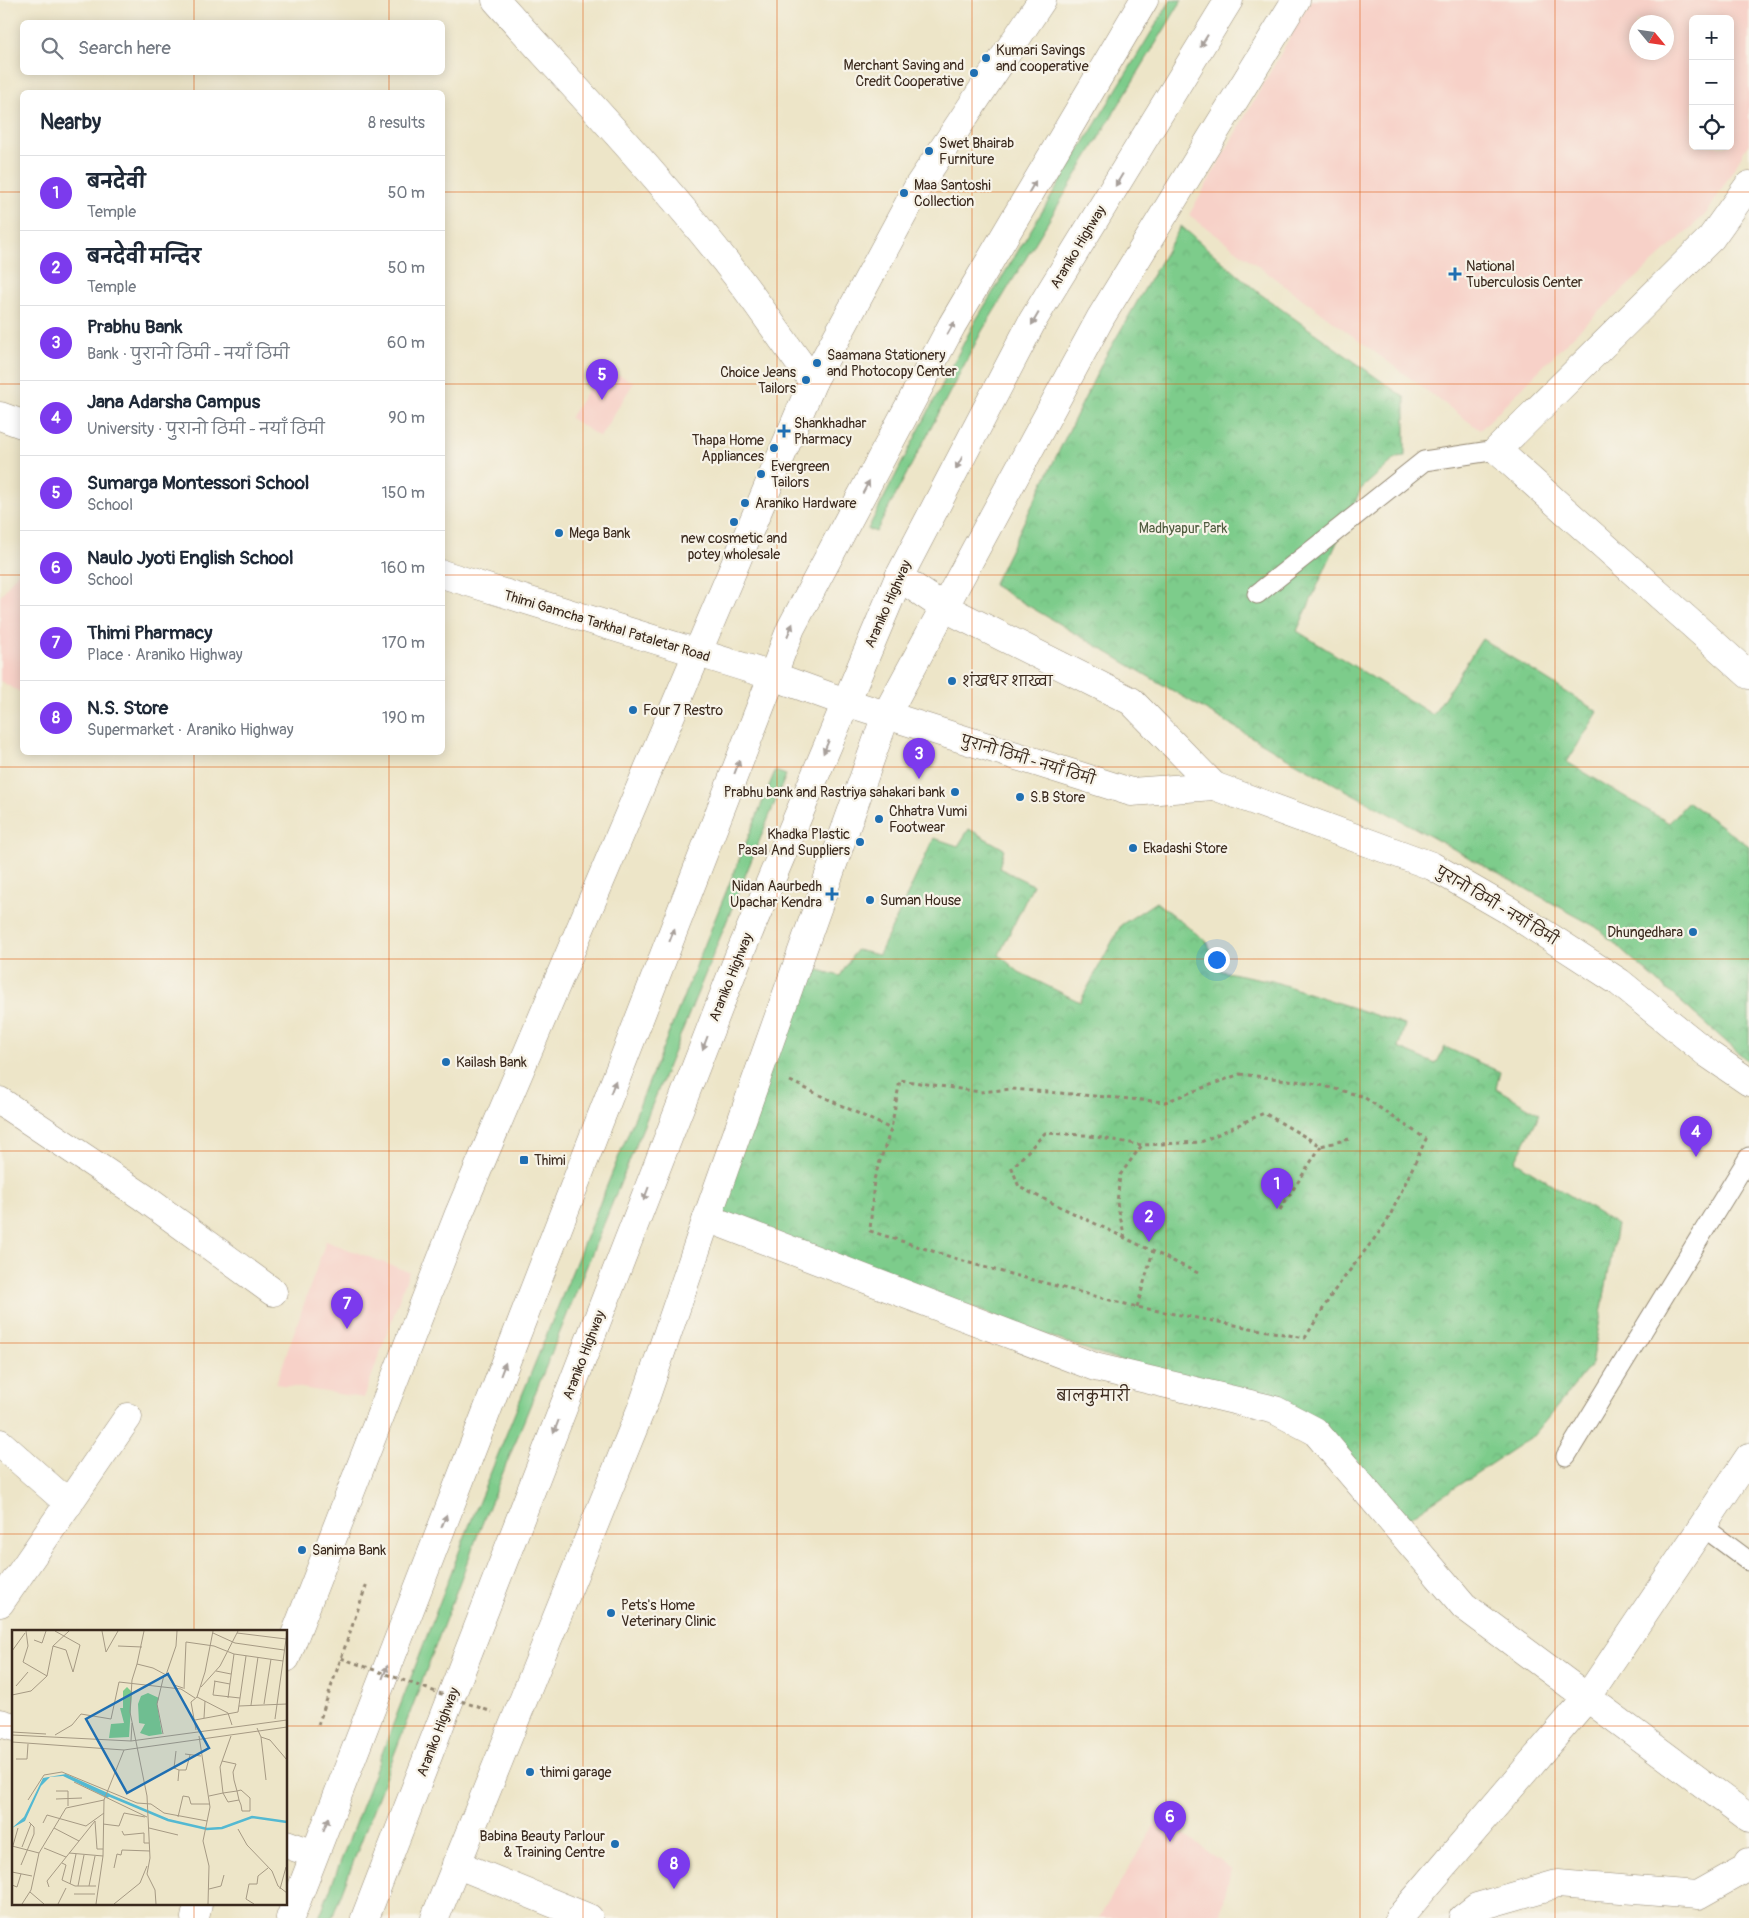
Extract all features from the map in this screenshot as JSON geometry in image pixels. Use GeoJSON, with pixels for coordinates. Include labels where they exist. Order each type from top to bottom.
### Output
{"type":"FeatureCollection","features":[{"type":"Feature","properties":{"kind":"main road"},"geometry":{"type":"LineString","coordinates":[[496,0],[671,197],[742,283],[813,381]]}},
{"type":"Feature","properties":{"kind":"main road"},"geometry":{"type":"LineString","coordinates":[[288,1653],[458,1216],[699,653],[813,381],[919,185],[1042,0]]}},
{"type":"Feature","properties":{"kind":"main road"},"geometry":{"type":"LineString","coordinates":[[290,1918],[791,628],[952,325],[1144,0]]}},
{"type":"Feature","properties":{"kind":"main road","name":"Araniko Highway"},"geometry":{"type":"LineString","coordinates":[[365,1918],[738,958],[899,577],[1034,320],[1229,0]]}},
{"type":"Feature","properties":{"kind":"main road"},"geometry":{"type":"LineString","coordinates":[[434,1918],[644,1402],[706,1218],[886,715],[1101,317],[1296,0]]}},
{"type":"Feature","properties":{"kind":"main road"},"geometry":{"type":"LineString","coordinates":[[1749,186],[1711,238],[1497,450],[1749,675]]}},
{"type":"Feature","properties":{"kind":"main road"},"geometry":{"type":"LineString","coordinates":[[0,416],[20,423]]}},
{"type":"Feature","properties":{"kind":"main road","name":"Thimi Gamcha Tarkhal Pataletar Road"},"geometry":{"type":"LineString","coordinates":[[445,575],[773,676],[845,702]]}},
{"type":"Feature","properties":{"kind":"main road","name":"पुरानो ठिमी - नयाँ ठिमी"},"geometry":{"type":"LineString","coordinates":[[899,577],[943,607],[1131,702],[1214,786]]}},
{"type":"Feature","properties":{"kind":"main road","name":"पुरानो ठिमी - नयाँ ठिमी"},"geometry":{"type":"LineString","coordinates":[[845,702],[1131,792],[1214,786],[1432,866],[1508,910],[1619,982],[1708,1054],[1749,1082]]}},
{"type":"Feature","properties":{"kind":"main road"},"geometry":{"type":"LineString","coordinates":[[0,1101],[143,1197],[273,1292]]}},
{"type":"Feature","properties":{"kind":"main road"},"geometry":{"type":"LineString","coordinates":[[706,1218],[1095,1366],[1275,1410],[1315,1431],[1464,1606],[1749,1818]]}},
{"type":"Feature","properties":{"kind":"main road"},"geometry":{"type":"LineString","coordinates":[[0,1603],[128,1418]]}},
{"type":"Feature","properties":{"kind":"main road"},"geometry":{"type":"LineString","coordinates":[[0,1443],[68,1504]]}},
{"type":"Feature","properties":{"kind":"main road"},"geometry":{"type":"LineString","coordinates":[[1398,1918],[1586,1698],[1749,1457]]}},
{"type":"Feature","properties":{"kind":"main road"},"geometry":{"type":"LineString","coordinates":[[288,1845],[314,1854]]}},
{"type":"Feature","properties":{"kind":"main road"},"geometry":{"type":"LineString","coordinates":[[456,1864],[589,1918]]}},
{"type":"Feature","properties":{"kind":"main road"},"geometry":{"type":"LineString","coordinates":[[1463,1918],[1477,1907],[1557,1884],[1698,1895],[1748,1867]]}},
{"type":"Feature","properties":{"kind":"lane"},"geometry":{"type":"LineString","coordinates":[[1257,594],[1424,461],[1497,450]]}},
{"type":"Feature","properties":{"kind":"lane"},"geometry":{"type":"LineString","coordinates":[[1566,1456],[1749,1157]]}},
{"type":"Feature","properties":{"kind":"lane"},"geometry":{"type":"LineString","coordinates":[[1702,1526],[1749,1561]]}},
{"type":"Feature","properties":{"kind":"path"},"geometry":{"type":"LineString","coordinates":[[761,1067],[891,1129]]}},
{"type":"Feature","properties":{"kind":"path"},"geometry":{"type":"LineString","coordinates":[[1240,1074],[1312,1083],[1362,1096],[1426,1139],[1387,1222],[1334,1291],[1305,1338],[1137,1307],[976,1265],[870,1231],[874,1179],[891,1129],[900,1080],[980,1092],[1012,1089],[1166,1102],[1240,1074]]}},
{"type":"Feature","properties":{"kind":"path"},"geometry":{"type":"LineString","coordinates":[[1198,1273],[1019,1187],[1012,1168],[1045,1133],[1084,1135],[1142,1144],[1202,1142],[1264,1113],[1321,1146]]}},
{"type":"Feature","properties":{"kind":"path"},"geometry":{"type":"LineString","coordinates":[[1280,1210],[1321,1146],[1349,1139]]}},
{"type":"Feature","properties":{"kind":"path"},"geometry":{"type":"LineString","coordinates":[[1125,1238],[1116,1203],[1120,1175],[1142,1144]]}},
{"type":"Feature","properties":{"kind":"path"},"geometry":{"type":"LineString","coordinates":[[1137,1307],[1153,1251]]}},
{"type":"Feature","properties":{"kind":"path"},"geometry":{"type":"LineString","coordinates":[[318,1725],[367,1583]]}},
{"type":"Feature","properties":{"kind":"path"},"geometry":{"type":"LineString","coordinates":[[341,1658],[492,1712]]}},
{"type":"Feature","properties":{"kind":"shaded area","name":"National Tuberculosis Center"},"geometry":{"type":"Polygon","coordinates":[[[1311,0],[1749,0],[1749,143],[1708,212],[1576,333],[1480,430],[1189,215],[1311,0]]]}},
{"type":"Feature","properties":{"kind":"shaded area"},"geometry":{"type":"Polygon","coordinates":[[[602,367],[634,382],[600,437],[570,418],[602,367]]]}},
{"type":"Feature","properties":{"kind":"shaded area"},"geometry":{"type":"Polygon","coordinates":[[[20,569],[20,692],[0,681],[0,597],[20,569]]]}},
{"type":"Feature","properties":{"kind":"shaded area"},"geometry":{"type":"Polygon","coordinates":[[[326,1241],[409,1272],[364,1398],[276,1384],[326,1241]]]}},
{"type":"Feature","properties":{"kind":"shaded area"},"geometry":{"type":"Polygon","coordinates":[[[1160,1816],[1231,1869],[1220,1918],[1099,1918],[1160,1816]]]}},
{"type":"Feature","properties":{"kind":"green space"},"geometry":{"type":"Polygon","coordinates":[[[1171,0],[1182,0],[982,331],[876,532],[868,529],[973,325],[1171,0]]]}},
{"type":"Feature","properties":{"kind":"green space","name":"Madhyapur Park"},"geometry":{"type":"Polygon","coordinates":[[[1181,226],[1259,293],[1405,398],[1405,457],[1396,458],[1361,489],[1297,631],[1433,715],[1482,639],[1598,712],[1567,762],[1669,823],[1688,802],[1749,846],[1749,1062],[1596,927],[1289,759],[993,585],[1104,359],[1181,226]]]}},
{"type":"Feature","properties":{"kind":"green space"},"geometry":{"type":"Polygon","coordinates":[[[775,771],[786,775],[478,1534],[332,1918],[319,1918],[467,1531],[775,771]]]}},
{"type":"Feature","properties":{"kind":"green space"},"geometry":{"type":"Polygon","coordinates":[[[969,829],[1004,849],[999,868],[1033,885],[999,955],[1019,972],[1080,1002],[1121,925],[1156,902],[1207,942],[1221,971],[1272,981],[1405,1025],[1398,1048],[1436,1064],[1445,1047],[1500,1072],[1496,1088],[1540,1114],[1515,1161],[1617,1225],[1592,1364],[1533,1436],[1401,1523],[1321,1421],[1101,1355],[721,1216],[761,1067],[815,969],[840,976],[856,950],[879,955],[934,838],[958,846],[969,829]]]}},
{"type":"Feature","properties":{"kind":"place","name":"Kumari Savings and cooperative"},"geometry":{"type":"Point","coordinates":[986,58]}},
{"type":"Feature","properties":{"kind":"place","name":"Merchant Saving and Credit Cooperative"},"geometry":{"type":"Point","coordinates":[974,73]}},
{"type":"Feature","properties":{"kind":"place","name":"Swet Bhairab Furniture"},"geometry":{"type":"Point","coordinates":[929,151]}},
{"type":"Feature","properties":{"kind":"place","name":"Maa Santoshi Collection"},"geometry":{"type":"Point","coordinates":[904,193]}},
{"type":"Feature","properties":{"kind":"place","name":"National Tuberculosis Center"},"geometry":{"type":"Point","coordinates":[1455,274]}},
{"type":"Feature","properties":{"kind":"place","name":"Saamana Stationery and Photocopy Center"},"geometry":{"type":"Point","coordinates":[817,363]}},
{"type":"Feature","properties":{"kind":"place","name":"Choice Jeans Tailors"},"geometry":{"type":"Point","coordinates":[806,380]}},
{"type":"Feature","properties":{"kind":"place","name":"Sumarga Montessori School"},"geometry":{"type":"Point","coordinates":[602,400]}},
{"type":"Feature","properties":{"kind":"place","name":"Shankhadhar Pharmacy"},"geometry":{"type":"Point","coordinates":[784,431]}},
{"type":"Feature","properties":{"kind":"place","name":"Thapa Home Appliances"},"geometry":{"type":"Point","coordinates":[774,448]}},
{"type":"Feature","properties":{"kind":"place","name":"Evergreen Tailors"},"geometry":{"type":"Point","coordinates":[761,474]}},
{"type":"Feature","properties":{"kind":"place","name":"Araniko Hardware"},"geometry":{"type":"Point","coordinates":[745,503]}},
{"type":"Feature","properties":{"kind":"place","name":"new cosmetic and potey wholesale"},"geometry":{"type":"Point","coordinates":[734,522]}},
{"type":"Feature","properties":{"kind":"place","name":"Mega Bank"},"geometry":{"type":"Point","coordinates":[559,533]}},
{"type":"Feature","properties":{"kind":"place","name":"शंखधर शाख्वा"},"geometry":{"type":"Point","coordinates":[952,681]}},
{"type":"Feature","properties":{"kind":"place","name":"Four 7 Restro"},"geometry":{"type":"Point","coordinates":[633,710]}},
{"type":"Feature","properties":{"kind":"place","name":"Prabhu Bank"},"geometry":{"type":"Point","coordinates":[919,779]}},
{"type":"Feature","properties":{"kind":"place","name":"Prabhu bank and Rastriya sahakari bank"},"geometry":{"type":"Point","coordinates":[955,792]}},
{"type":"Feature","properties":{"kind":"place","name":"S.B Store"},"geometry":{"type":"Point","coordinates":[1020,797]}},
{"type":"Feature","properties":{"kind":"place","name":"Chhatra Vumi Footwear"},"geometry":{"type":"Point","coordinates":[879,819]}},
{"type":"Feature","properties":{"kind":"place","name":"Khadka Plastic Pasal And Suppliers"},"geometry":{"type":"Point","coordinates":[860,842]}},
{"type":"Feature","properties":{"kind":"place","name":"Ekadashi Store"},"geometry":{"type":"Point","coordinates":[1133,848]}},
{"type":"Feature","properties":{"kind":"place","name":"Nidan Aaurbedh Upachar Kendra"},"geometry":{"type":"Point","coordinates":[832,894]}},
{"type":"Feature","properties":{"kind":"place","name":"Suman House"},"geometry":{"type":"Point","coordinates":[870,900]}},
{"type":"Feature","properties":{"kind":"place","name":"Dhungedhara"},"geometry":{"type":"Point","coordinates":[1693,932]}},
{"type":"Feature","properties":{"kind":"place","name":"Kailash Bank"},"geometry":{"type":"Point","coordinates":[446,1062]}},
{"type":"Feature","properties":{"kind":"place","name":"Jana Adarsha Campus"},"geometry":{"type":"Point","coordinates":[1696,1157]}},
{"type":"Feature","properties":{"kind":"place","name":"Thimi"},"geometry":{"type":"Point","coordinates":[524,1160]}},
{"type":"Feature","properties":{"kind":"place","name":"बनदेवी"},"geometry":{"type":"Point","coordinates":[1277,1209]}},
{"type":"Feature","properties":{"kind":"place","name":"बनदेवी मन्दिर"},"geometry":{"type":"Point","coordinates":[1149,1242]}},
{"type":"Feature","properties":{"kind":"place","name":"Thimi Pharmacy"},"geometry":{"type":"Point","coordinates":[347,1329]}},
{"type":"Feature","properties":{"kind":"place","name":"Sanima Bank"},"geometry":{"type":"Point","coordinates":[302,1550]}},
{"type":"Feature","properties":{"kind":"place","name":"Pets's Home Veterinary Clinic"},"geometry":{"type":"Point","coordinates":[611,1613]}},
{"type":"Feature","properties":{"kind":"place","name":"thimi garage"},"geometry":{"type":"Point","coordinates":[530,1772]}},
{"type":"Feature","properties":{"kind":"place","name":"Naulo Jyoti English School"},"geometry":{"type":"Point","coordinates":[1170,1842]}},
{"type":"Feature","properties":{"kind":"place","name":"Babina Beauty Parlour & Training Centre"},"geometry":{"type":"Point","coordinates":[615,1844]}},
{"type":"Feature","properties":{"kind":"place","name":"N.S. Store"},"geometry":{"type":"Point","coordinates":[674,1889]}},
{"type":"Feature","properties":{"kind":"district","name":"बालकुमारी"},"geometry":{"type":"Point","coordinates":[1093,1396]}}]}
